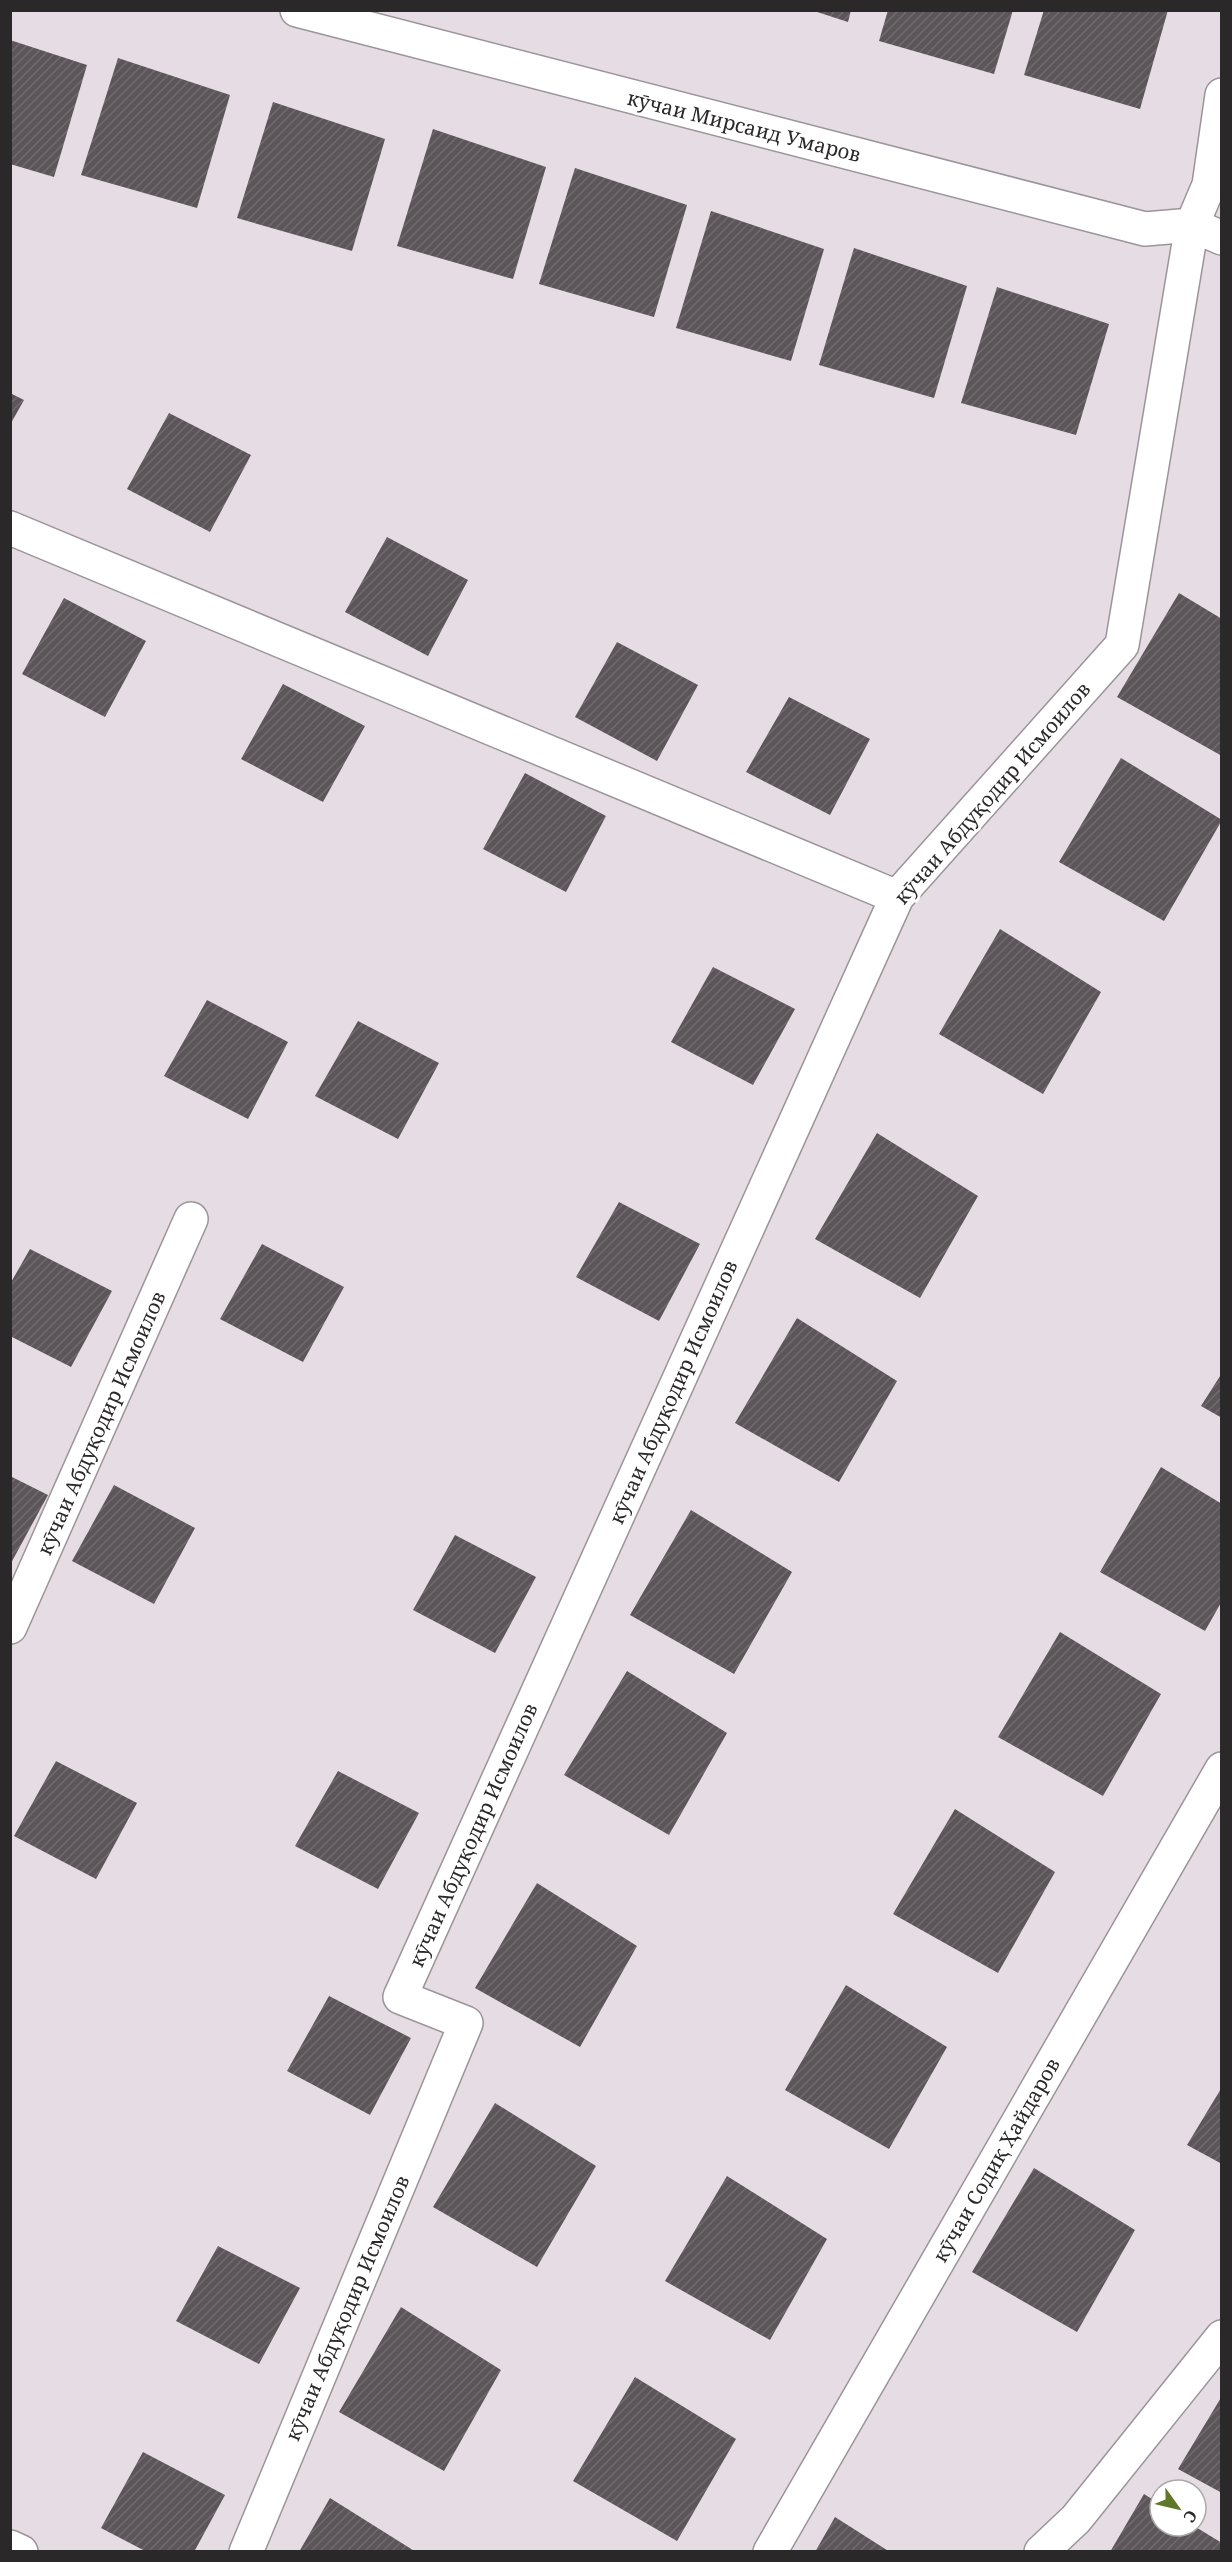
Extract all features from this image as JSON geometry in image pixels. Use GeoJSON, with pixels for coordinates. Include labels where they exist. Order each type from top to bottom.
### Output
{"type":"FeatureCollection","features":[{"type":"Feature","properties":{"kind":"street","name":"кӯчаи Мирсаид Умаров"},"geometry":{"type":"LineString","coordinates":[[297,10],[1145,229],[1192,225]]}},
{"type":"Feature","properties":{"kind":"street","name":"кӯчаи Абдуқодир Исмоилов"},"geometry":{"type":"LineString","coordinates":[[246,2552],[466,2024],[400,1997],[897,897],[1122,645],[1192,225],[1209,185],[1221,95]]}},
{"type":"Feature","properties":{"kind":"street"},"geometry":{"type":"LineString","coordinates":[[1192,225],[1221,238]]}},
{"type":"Feature","properties":{"kind":"street"},"geometry":{"type":"LineString","coordinates":[[10,528],[897,897]]}},
{"type":"Feature","properties":{"kind":"street","name":"кӯчаи Абдуқодир Исмоилов"},"geometry":{"type":"LineString","coordinates":[[10,1627],[191,1219]]}},
{"type":"Feature","properties":{"kind":"street","name":"кӯчаи Содиқ Ҳайдаров"},"geometry":{"type":"LineString","coordinates":[[770,2552],[1221,1769]]}},
{"type":"Feature","properties":{"kind":"street"},"geometry":{"type":"LineString","coordinates":[[1041,2552],[1076,2519],[1221,2337]]}},
{"type":"Feature","properties":{"kind":"street"},"geometry":{"type":"LineString","coordinates":[[10,2547],[21,2552]]}},
{"type":"Feature","properties":{"kind":"building"},"geometry":{"type":"Polygon","coordinates":[[[811,10],[851,10],[848,22],[811,10]]]}},
{"type":"Feature","properties":{"kind":"building"},"geometry":{"type":"Polygon","coordinates":[[[888,10],[1013,10],[994,74],[879,41],[888,10]]]}},
{"type":"Feature","properties":{"kind":"building"},"geometry":{"type":"Polygon","coordinates":[[[1044,10],[1168,10],[1140,109],[1024,75],[1044,10]]]}},
{"type":"Feature","properties":{"kind":"building"},"geometry":{"type":"Polygon","coordinates":[[[10,40],[87,65],[54,177],[10,164],[10,40]]]}},
{"type":"Feature","properties":{"kind":"building"},"geometry":{"type":"Polygon","coordinates":[[[118,58],[230,95],[197,208],[81,175],[118,58]]]}},
{"type":"Feature","properties":{"kind":"building"},"geometry":{"type":"Polygon","coordinates":[[[273,102],[385,139],[352,251],[237,218],[273,102]]]}},
{"type":"Feature","properties":{"kind":"building"},"geometry":{"type":"Polygon","coordinates":[[[433,129],[546,167],[513,279],[397,246],[433,129]]]}},
{"type":"Feature","properties":{"kind":"building"},"geometry":{"type":"Polygon","coordinates":[[[575,168],[687,205],[654,317],[539,284],[575,168]]]}},
{"type":"Feature","properties":{"kind":"building"},"geometry":{"type":"Polygon","coordinates":[[[711,211],[824,249],[791,361],[676,328],[711,211]]]}},
{"type":"Feature","properties":{"kind":"building"},"geometry":{"type":"Polygon","coordinates":[[[854,248],[967,286],[934,398],[819,365],[854,248]]]}},
{"type":"Feature","properties":{"kind":"building"},"geometry":{"type":"Polygon","coordinates":[[[997,287],[1109,324],[1076,435],[961,403],[997,287]]]}},
{"type":"Feature","properties":{"kind":"building"},"geometry":{"type":"Polygon","coordinates":[[[10,393],[24,400],[10,425],[10,393]]]}},
{"type":"Feature","properties":{"kind":"building"},"geometry":{"type":"Polygon","coordinates":[[[169,413],[251,455],[210,532],[127,489],[169,413]]]}},
{"type":"Feature","properties":{"kind":"building"},"geometry":{"type":"Polygon","coordinates":[[[387,537],[468,580],[428,656],[345,612],[387,537]]]}},
{"type":"Feature","properties":{"kind":"building"},"geometry":{"type":"Polygon","coordinates":[[[1179,593],[1222,619],[1222,756],[1117,697],[1179,593]]]}},
{"type":"Feature","properties":{"kind":"building"},"geometry":{"type":"Polygon","coordinates":[[[64,598],[146,641],[105,717],[22,674],[64,598]]]}},
{"type":"Feature","properties":{"kind":"building"},"geometry":{"type":"Polygon","coordinates":[[[617,642],[698,685],[657,761],[575,717],[617,642]]]}},
{"type":"Feature","properties":{"kind":"building"},"geometry":{"type":"Polygon","coordinates":[[[283,684],[365,726],[323,802],[241,759],[283,684]]]}},
{"type":"Feature","properties":{"kind":"building"},"geometry":{"type":"Polygon","coordinates":[[[789,697],[870,739],[830,815],[746,772],[789,697]]]}},
{"type":"Feature","properties":{"kind":"building"},"geometry":{"type":"Polygon","coordinates":[[[1121,758],[1222,820],[1164,921],[1059,862],[1121,758]]]}},
{"type":"Feature","properties":{"kind":"building"},"geometry":{"type":"Polygon","coordinates":[[[525,773],[606,816],[566,892],[483,849],[525,773]]]}},
{"type":"Feature","properties":{"kind":"building"},"geometry":{"type":"Polygon","coordinates":[[[1000,929],[1101,992],[1043,1094],[939,1034],[1000,929]]]}},
{"type":"Feature","properties":{"kind":"building"},"geometry":{"type":"Polygon","coordinates":[[[713,967],[795,1009],[753,1085],[671,1042],[713,967]]]}},
{"type":"Feature","properties":{"kind":"building"},"geometry":{"type":"Polygon","coordinates":[[[207,1000],[288,1042],[248,1119],[164,1076],[207,1000]]]}},
{"type":"Feature","properties":{"kind":"building"},"geometry":{"type":"Polygon","coordinates":[[[358,1021],[439,1063],[398,1139],[315,1096],[358,1021]]]}},
{"type":"Feature","properties":{"kind":"building"},"geometry":{"type":"Polygon","coordinates":[[[877,1133],[978,1196],[920,1298],[815,1239],[877,1133]]]}},
{"type":"Feature","properties":{"kind":"building"},"geometry":{"type":"Polygon","coordinates":[[[619,1202],[700,1244],[659,1321],[576,1277],[619,1202]]]}},
{"type":"Feature","properties":{"kind":"building"},"geometry":{"type":"Polygon","coordinates":[[[262,1244],[344,1287],[303,1362],[220,1319],[262,1244]]]}},
{"type":"Feature","properties":{"kind":"building"},"geometry":{"type":"Polygon","coordinates":[[[30,1249],[112,1291],[71,1367],[10,1336],[10,1284],[30,1249]]]}},
{"type":"Feature","properties":{"kind":"building"},"geometry":{"type":"Polygon","coordinates":[[[797,1318],[897,1381],[839,1482],[735,1423],[797,1318]]]}},
{"type":"Feature","properties":{"kind":"building"},"geometry":{"type":"Polygon","coordinates":[[[1222,1373],[1222,1418],[1201,1406],[1222,1373]]]}},
{"type":"Feature","properties":{"kind":"building"},"geometry":{"type":"Polygon","coordinates":[[[1161,1467],[1222,1504],[1222,1601],[1205,1631],[1100,1572],[1161,1467]]]}},
{"type":"Feature","properties":{"kind":"building"},"geometry":{"type":"Polygon","coordinates":[[[10,1476],[48,1495],[10,1565],[10,1476]]]}},
{"type":"Feature","properties":{"kind":"building"},"geometry":{"type":"Polygon","coordinates":[[[114,1485],[195,1528],[154,1604],[72,1561],[114,1485]]]}},
{"type":"Feature","properties":{"kind":"building"},"geometry":{"type":"Polygon","coordinates":[[[691,1510],[792,1572],[734,1674],[630,1615],[691,1510]]]}},
{"type":"Feature","properties":{"kind":"building"},"geometry":{"type":"Polygon","coordinates":[[[455,1535],[536,1577],[495,1653],[413,1610],[455,1535]]]}},
{"type":"Feature","properties":{"kind":"building"},"geometry":{"type":"Polygon","coordinates":[[[1060,1632],[1161,1694],[1103,1796],[998,1737],[1060,1632]]]}},
{"type":"Feature","properties":{"kind":"building"},"geometry":{"type":"Polygon","coordinates":[[[627,1671],[727,1733],[669,1835],[564,1775],[627,1671]]]}},
{"type":"Feature","properties":{"kind":"building"},"geometry":{"type":"Polygon","coordinates":[[[56,1761],[137,1803],[96,1879],[14,1836],[56,1761]]]}},
{"type":"Feature","properties":{"kind":"building"},"geometry":{"type":"Polygon","coordinates":[[[338,1771],[419,1813],[378,1889],[295,1846],[338,1771]]]}},
{"type":"Feature","properties":{"kind":"building"},"geometry":{"type":"Polygon","coordinates":[[[955,1809],[1055,1872],[998,1973],[893,1914],[955,1809]]]}},
{"type":"Feature","properties":{"kind":"building"},"geometry":{"type":"Polygon","coordinates":[[[537,1883],[637,1946],[580,2047],[475,1988],[537,1883]]]}},
{"type":"Feature","properties":{"kind":"building"},"geometry":{"type":"Polygon","coordinates":[[[846,1985],[947,2047],[889,2149],[785,2090],[846,1985]]]}},
{"type":"Feature","properties":{"kind":"building"},"geometry":{"type":"Polygon","coordinates":[[[329,1996],[411,2038],[370,2115],[287,2071],[329,1996]]]}},
{"type":"Feature","properties":{"kind":"building"},"geometry":{"type":"Polygon","coordinates":[[[1222,2087],[1222,2164],[1187,2145],[1222,2087]]]}},
{"type":"Feature","properties":{"kind":"building"},"geometry":{"type":"Polygon","coordinates":[[[495,2103],[596,2166],[537,2267],[433,2207],[495,2103]]]}},
{"type":"Feature","properties":{"kind":"building"},"geometry":{"type":"Polygon","coordinates":[[[1034,2168],[1135,2230],[1077,2332],[972,2272],[1034,2168]]]}},
{"type":"Feature","properties":{"kind":"building"},"geometry":{"type":"Polygon","coordinates":[[[727,2176],[827,2239],[770,2340],[665,2281],[727,2176]]]}},
{"type":"Feature","properties":{"kind":"building"},"geometry":{"type":"Polygon","coordinates":[[[218,2246],[300,2288],[259,2364],[176,2321],[218,2246]]]}},
{"type":"Feature","properties":{"kind":"building"},"geometry":{"type":"Polygon","coordinates":[[[401,2307],[501,2370],[444,2471],[339,2412],[401,2307]]]}},
{"type":"Feature","properties":{"kind":"building"},"geometry":{"type":"Polygon","coordinates":[[[635,2377],[736,2439],[677,2541],[573,2481],[635,2377]]]}},
{"type":"Feature","properties":{"kind":"building"},"geometry":{"type":"Polygon","coordinates":[[[1222,2396],[1222,2493],[1208,2485],[1208,2478],[1194,2478],[1178,2469],[1222,2396]]]}},
{"type":"Feature","properties":{"kind":"building"},"geometry":{"type":"Polygon","coordinates":[[[143,2452],[225,2495],[194,2552],[147,2552],[101,2528],[143,2452]]]}},
{"type":"Feature","properties":{"kind":"building"},"geometry":{"type":"Polygon","coordinates":[[[1144,2494],[1148,2496],[1148,2538],[1208,2538],[1208,2534],[1222,2543],[1222,2552],[1110,2552],[1144,2494]]]}},
{"type":"Feature","properties":{"kind":"building"},"geometry":{"type":"Polygon","coordinates":[[[330,2498],[416,2552],[299,2552],[330,2498]]]}},
{"type":"Feature","properties":{"kind":"building"},"geometry":{"type":"Polygon","coordinates":[[[835,2517],[890,2552],[815,2552],[835,2517]]]}}]}
